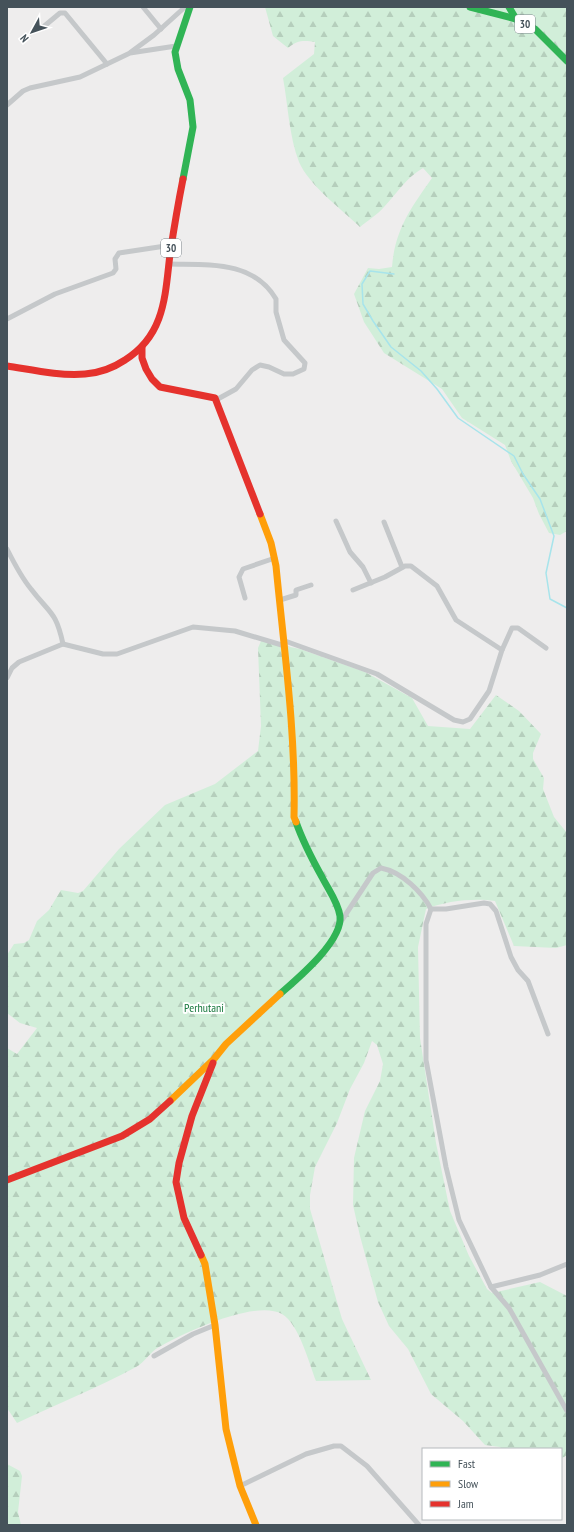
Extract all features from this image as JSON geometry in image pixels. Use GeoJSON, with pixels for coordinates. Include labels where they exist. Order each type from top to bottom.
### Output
{"type":"FeatureCollection","features":[{"type":"Feature","properties":{"kind":"main road","name":"30"},"geometry":{"type":"LineString","coordinates":[[7,366],[73,375],[93,374],[111,369],[124,362],[142,347],[154,334],[161,317],[180,189],[194,119],[187,90],[176,63],[176,46],[190,7]]}},
{"type":"Feature","properties":{"kind":"main road","name":"30"},"geometry":{"type":"LineString","coordinates":[[470,7],[516,20],[541,34],[567,61]]}},
{"type":"Feature","properties":{"kind":"main road"},"geometry":{"type":"LineString","coordinates":[[509,7],[516,20]]}},
{"type":"Feature","properties":{"kind":"main road"},"geometry":{"type":"LineString","coordinates":[[7,1180],[137,1128],[183,1090],[214,1059],[226,1044],[308,969],[332,940],[340,917],[336,903],[303,843],[294,817],[295,781],[285,643],[271,543],[216,400],[212,396],[167,389],[157,385],[142,361],[142,347]]}},
{"type":"Feature","properties":{"kind":"main road"},"geometry":{"type":"LineString","coordinates":[[214,1059],[192,1116],[178,1163],[176,1182],[184,1218],[205,1264],[215,1325],[226,1429],[240,1486],[256,1525]]}},
{"type":"Feature","properties":{"kind":"street"},"geometry":{"type":"LineString","coordinates":[[143,7],[161,29]]}},
{"type":"Feature","properties":{"kind":"street"},"geometry":{"type":"LineString","coordinates":[[7,105],[30,88],[69,81],[92,72],[130,52],[161,29],[185,7]]}},
{"type":"Feature","properties":{"kind":"street"},"geometry":{"type":"LineString","coordinates":[[42,28],[60,13],[65,13],[107,64]]}},
{"type":"Feature","properties":{"kind":"street"},"geometry":{"type":"LineString","coordinates":[[130,52],[176,46]]}},
{"type":"Feature","properties":{"kind":"street"},"geometry":{"type":"LineString","coordinates":[[7,319],[55,294],[113,273],[116,268],[115,259],[119,253],[172,245]]}},
{"type":"Feature","properties":{"kind":"street"},"geometry":{"type":"LineString","coordinates":[[169,264],[232,267],[244,271],[257,280],[276,299],[276,312],[284,340],[305,363],[304,369],[292,374],[284,374],[264,365],[257,367],[236,389],[216,400]]}},
{"type":"Feature","properties":{"kind":"street"},"geometry":{"type":"LineString","coordinates":[[336,521],[350,552],[363,567],[371,583]]}},
{"type":"Feature","properties":{"kind":"street"},"geometry":{"type":"LineString","coordinates":[[384,522],[402,567]]}},
{"type":"Feature","properties":{"kind":"street"},"geometry":{"type":"LineString","coordinates":[[7,549],[26,584],[56,616],[63,644]]}},
{"type":"Feature","properties":{"kind":"street"},"geometry":{"type":"LineString","coordinates":[[245,598],[239,577],[243,569],[274,558]]}},
{"type":"Feature","properties":{"kind":"street"},"geometry":{"type":"LineString","coordinates":[[353,590],[371,583],[402,567],[410,566],[435,583],[443,594],[456,620],[502,650]]}},
{"type":"Feature","properties":{"kind":"street"},"geometry":{"type":"LineString","coordinates":[[280,600],[296,595],[296,590],[298,588],[311,585]]}},
{"type":"Feature","properties":{"kind":"street"},"geometry":{"type":"LineString","coordinates":[[7,678],[12,668],[19,662],[63,644],[103,654],[117,654],[187,629],[199,627],[235,631],[285,643],[371,671],[454,720],[463,722],[470,719],[489,691],[502,650],[511,630],[515,627],[546,648]]}},
{"type":"Feature","properties":{"kind":"street"},"geometry":{"type":"LineString","coordinates":[[338,926],[373,873],[382,868],[414,886],[431,909]]}},
{"type":"Feature","properties":{"kind":"street"},"geometry":{"type":"LineString","coordinates":[[431,909],[446,909],[484,903],[493,907],[511,957],[518,970],[528,981],[548,1034]]}},
{"type":"Feature","properties":{"kind":"street"},"geometry":{"type":"LineString","coordinates":[[431,909],[426,924],[425,1042],[429,1078],[450,1186],[459,1220],[491,1287],[509,1308],[567,1411]]}},
{"type":"Feature","properties":{"kind":"street"},"geometry":{"type":"LineString","coordinates":[[491,1287],[540,1275],[567,1264]]}},
{"type":"Feature","properties":{"kind":"street"},"geometry":{"type":"LineString","coordinates":[[154,1356],[193,1334],[215,1325]]}},
{"type":"Feature","properties":{"kind":"street"},"geometry":{"type":"LineString","coordinates":[[240,1486],[306,1454],[334,1446],[341,1446],[367,1466],[419,1525]]}},
{"type":"Feature","properties":{"kind":"green space"},"geometry":{"type":"Polygon","coordinates":[[[265,7],[567,7],[567,531],[560,535],[549,533],[533,498],[511,461],[505,445],[462,418],[442,389],[384,353],[364,322],[354,294],[368,268],[379,269],[392,267],[400,230],[417,199],[432,178],[423,168],[417,172],[381,210],[360,227],[318,188],[304,171],[299,162],[291,131],[283,78],[314,54],[315,42],[301,41],[294,43],[288,48],[273,36],[265,7]]]}},
{"type":"Feature","properties":{"kind":"green space","name":"Perhutani"},"geometry":{"type":"Polygon","coordinates":[[[261,641],[300,649],[365,672],[412,698],[428,726],[470,729],[496,695],[519,711],[541,734],[533,753],[533,759],[544,778],[543,789],[554,817],[567,833],[567,945],[556,948],[514,946],[495,901],[460,901],[442,904],[426,909],[418,947],[420,1038],[436,1143],[450,1211],[469,1256],[487,1289],[492,1293],[540,1282],[567,1296],[567,1455],[562,1458],[562,1448],[501,1448],[485,1445],[463,1421],[431,1394],[408,1349],[389,1326],[378,1302],[353,1205],[354,1158],[365,1111],[380,1081],[383,1064],[377,1045],[372,1041],[364,1063],[350,1089],[337,1123],[315,1167],[310,1195],[310,1209],[342,1319],[371,1380],[316,1381],[303,1344],[294,1326],[288,1319],[282,1314],[270,1311],[255,1311],[238,1314],[202,1326],[170,1341],[156,1349],[136,1367],[17,1423],[7,1408],[7,1048],[17,1054],[37,1028],[20,1023],[7,1013],[7,955],[14,944],[24,943],[29,940],[37,921],[49,910],[61,890],[78,893],[83,891],[119,849],[165,805],[215,784],[258,751],[261,726],[258,648],[261,641]]]}},
{"type":"Feature","properties":{"kind":"green space"},"geometry":{"type":"Polygon","coordinates":[[[7,1464],[20,1471],[22,1476],[18,1512],[21,1525],[7,1525],[7,1464]]]}},
{"type":"Feature","properties":{"kind":"waterway"},"geometry":{"type":"LineString","coordinates":[[394,274],[370,271],[362,284],[363,304],[391,347],[421,371],[437,389],[458,418],[514,456],[523,474],[540,499],[554,536],[546,573],[550,599],[567,608]]}},
{"type":"Feature","properties":{"kind":"traffic: fast"},"geometry":{"type":"LineString","coordinates":[[183,179],[193,127],[190,100],[178,69],[175,52],[190,7]]}},
{"type":"Feature","properties":{"kind":"traffic: fast"},"geometry":{"type":"LineString","coordinates":[[470,7],[516,19],[535,29],[567,61]]}},
{"type":"Feature","properties":{"kind":"traffic: fast"},"geometry":{"type":"LineString","coordinates":[[509,7],[516,19]]}},
{"type":"Feature","properties":{"kind":"traffic: fast"},"geometry":{"type":"LineString","coordinates":[[280,994],[318,959],[327,948],[339,926],[340,916],[335,901],[308,850],[296,822]]}},
{"type":"Feature","properties":{"kind":"traffic: slow"},"geometry":{"type":"LineString","coordinates":[[260,514],[271,543],[276,566],[291,723],[294,817],[296,822]]}},
{"type":"Feature","properties":{"kind":"traffic: slow"},"geometry":{"type":"LineString","coordinates":[[170,1101],[214,1059],[226,1044],[280,994]]}},
{"type":"Feature","properties":{"kind":"traffic: slow"},"geometry":{"type":"LineString","coordinates":[[201,1255],[205,1264],[215,1325],[226,1429],[240,1486],[256,1525]]}},
{"type":"Feature","properties":{"kind":"traffic: jam"},"geometry":{"type":"LineString","coordinates":[[7,366],[56,373],[90,373],[106,370],[125,360],[138,350],[148,339],[161,313],[183,179]]}},
{"type":"Feature","properties":{"kind":"traffic: jam"},"geometry":{"type":"LineString","coordinates":[[142,347],[142,358],[146,369],[152,379],[160,387],[215,398],[260,514]]}},
{"type":"Feature","properties":{"kind":"traffic: jam"},"geometry":{"type":"LineString","coordinates":[[201,1255],[184,1218],[176,1182],[179,1163],[192,1116],[213,1063]]}},
{"type":"Feature","properties":{"kind":"traffic: jam"},"geometry":{"type":"LineString","coordinates":[[7,1180],[122,1136],[150,1119],[170,1101]]}}]}
